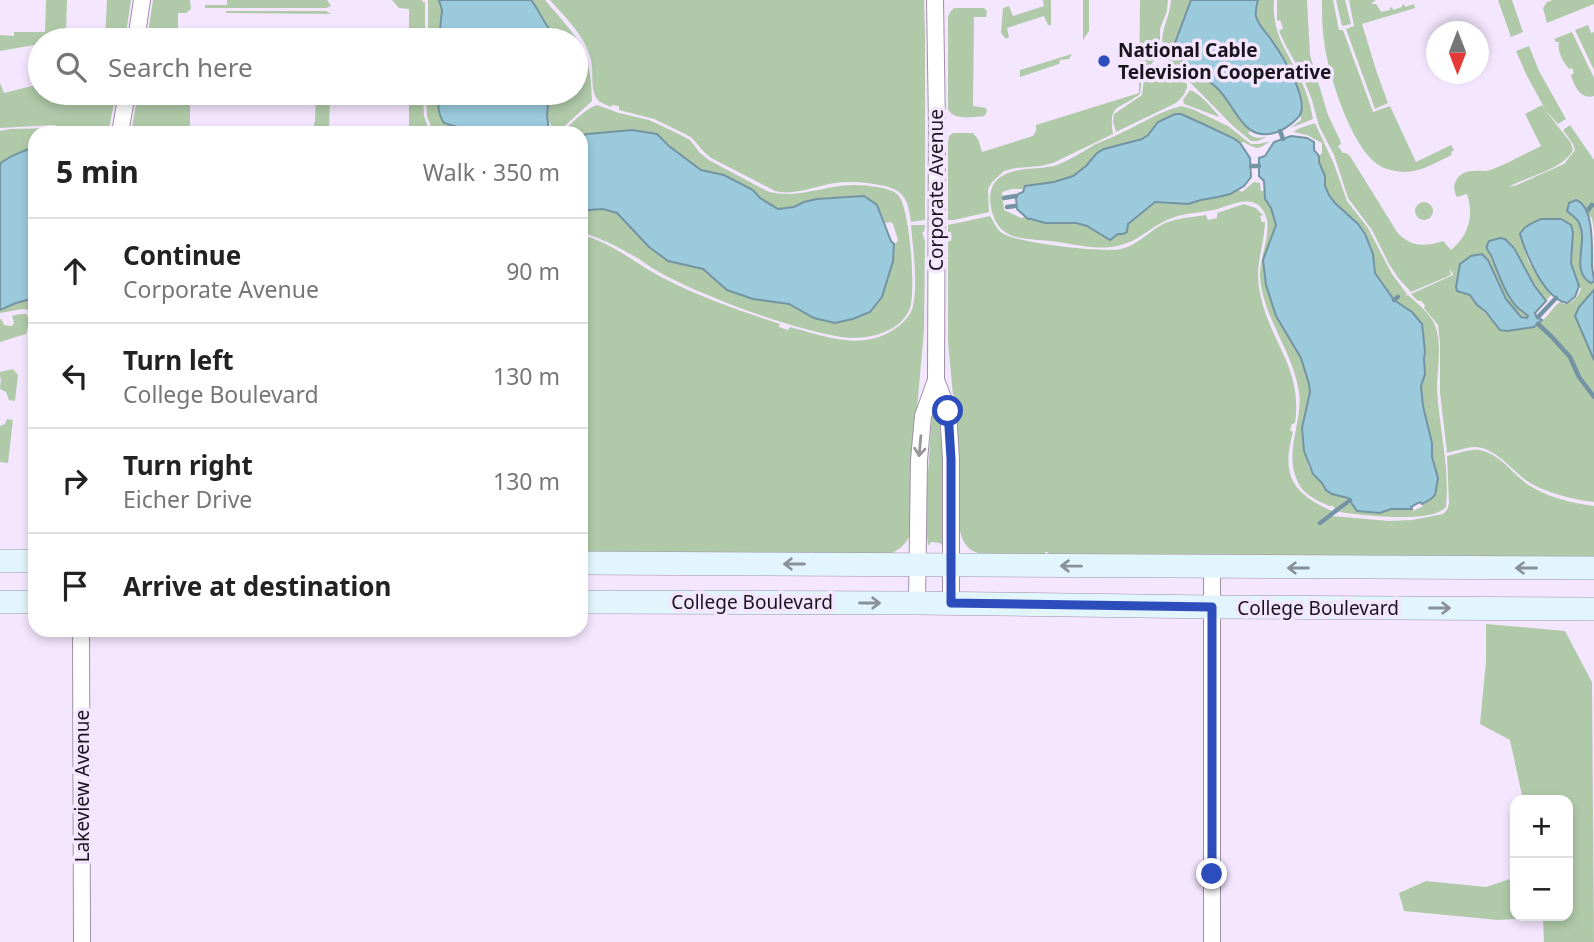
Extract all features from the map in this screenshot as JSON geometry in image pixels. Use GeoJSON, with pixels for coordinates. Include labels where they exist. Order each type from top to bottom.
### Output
{"type":"FeatureCollection","features":[{"type":"Feature","properties":{"kind":"main road"},"geometry":{"type":"LineString","coordinates":[[0,561],[28,561]]}},
{"type":"Feature","properties":{"kind":"main road","name":"College Boulevard"},"geometry":{"type":"LineString","coordinates":[[588,563],[1594,568]]}},
{"type":"Feature","properties":{"kind":"main road"},"geometry":{"type":"LineString","coordinates":[[0,602],[28,602]]}},
{"type":"Feature","properties":{"kind":"main road","name":"College Boulevard"},"geometry":{"type":"LineString","coordinates":[[588,602],[1594,608]]}},
{"type":"Feature","properties":{"kind":"street"},"geometry":{"type":"LineString","coordinates":[[138,28],[142,0]]}},
{"type":"Feature","properties":{"kind":"street","name":"Corporate Avenue"},"geometry":{"type":"LineString","coordinates":[[917,603],[919,460],[923,416],[936,380],[935,0]]}},
{"type":"Feature","properties":{"kind":"street"},"geometry":{"type":"LineString","coordinates":[[121,126],[125,105]]}},
{"type":"Feature","properties":{"kind":"street","name":"Corporate Avenue"},"geometry":{"type":"LineString","coordinates":[[936,380],[948,411],[951,459],[951,603]]}},
{"type":"Feature","properties":{"kind":"street"},"geometry":{"type":"LineString","coordinates":[[1212,568],[1212,942]]}},
{"type":"Feature","properties":{"kind":"street","name":"Lakeview Avenue"},"geometry":{"type":"LineString","coordinates":[[81,637],[82,942]]}},
{"type":"Feature","properties":{"kind":"green space"},"geometry":{"type":"Polygon","coordinates":[[[46,0],[67,0],[66,28],[45,28],[46,0]]]}},
{"type":"Feature","properties":{"kind":"green space"},"geometry":{"type":"Polygon","coordinates":[[[107,0],[131,0],[127,28],[106,28],[107,0]]]}},
{"type":"Feature","properties":{"kind":"green space"},"geometry":{"type":"Polygon","coordinates":[[[153,0],[190,0],[191,9],[186,13],[178,13],[178,28],[149,28],[153,0]]]}},
{"type":"Feature","properties":{"kind":"green space"},"geometry":{"type":"Polygon","coordinates":[[[227,0],[327,0],[331,6],[205,8],[205,5],[227,5],[227,0]]]}},
{"type":"Feature","properties":{"kind":"green space"},"geometry":{"type":"Polygon","coordinates":[[[392,0],[425,2],[425,28],[409,28],[409,9],[399,8],[392,0]]]}},
{"type":"Feature","properties":{"kind":"green space"},"geometry":{"type":"Polygon","coordinates":[[[428,0],[439,0],[442,10],[440,28],[428,28],[428,0]]]}},
{"type":"Feature","properties":{"kind":"green space"},"geometry":{"type":"Polygon","coordinates":[[[531,0],[545,0],[568,28],[548,28],[531,0]]]}},
{"type":"Feature","properties":{"kind":"green space"},"geometry":{"type":"Polygon","coordinates":[[[550,0],[924,0],[925,220],[911,222],[903,196],[894,189],[874,184],[841,182],[797,191],[775,191],[711,158],[685,134],[654,119],[619,110],[619,106],[611,107],[602,103],[595,95],[593,85],[588,28],[574,28],[550,0]]]}},
{"type":"Feature","properties":{"kind":"green space"},"geometry":{"type":"Polygon","coordinates":[[[1043,0],[1051,0],[1051,25],[1048,25],[1044,16],[1007,28],[1009,37],[1006,39],[1001,33],[1003,8],[1009,6],[1013,16],[1044,6],[1043,0]]]}},
{"type":"Feature","properties":{"kind":"green space"},"geometry":{"type":"Polygon","coordinates":[[[1083,0],[1089,0],[1089,31],[1083,40],[1083,0]]]}},
{"type":"Feature","properties":{"kind":"green space"},"geometry":{"type":"Polygon","coordinates":[[[1140,0],[1168,0],[1160,29],[1160,51],[1151,65],[1143,70],[1140,94],[1114,111],[1113,134],[1053,163],[1004,171],[988,189],[989,212],[948,220],[948,142],[953,133],[973,133],[982,152],[1033,136],[1036,125],[1139,93],[1140,0]]]}},
{"type":"Feature","properties":{"kind":"green space"},"geometry":{"type":"Polygon","coordinates":[[[1171,0],[1191,0],[1175,43],[1180,59],[1220,91],[1250,131],[1248,133],[1259,138],[1267,137],[1251,141],[1169,61],[1163,37],[1171,0]]]}},
{"type":"Feature","properties":{"kind":"green space"},"geometry":{"type":"Polygon","coordinates":[[[1258,0],[1274,0],[1277,30],[1302,83],[1313,119],[1290,128],[1301,120],[1299,90],[1290,68],[1258,20],[1258,0]]]}},
{"type":"Feature","properties":{"kind":"green space"},"geometry":{"type":"Polygon","coordinates":[[[1277,0],[1307,0],[1310,55],[1328,115],[1340,140],[1341,144],[1338,146],[1343,153],[1350,156],[1402,237],[1418,244],[1443,241],[1451,250],[1462,238],[1470,217],[1467,194],[1457,197],[1455,192],[1457,179],[1463,173],[1496,168],[1541,146],[1525,114],[1542,105],[1545,109],[1516,51],[1529,46],[1539,71],[1566,119],[1558,124],[1545,110],[1571,143],[1573,150],[1553,168],[1509,187],[1564,164],[1575,150],[1573,144],[1563,130],[1570,125],[1594,160],[1594,231],[1592,218],[1571,201],[1567,211],[1579,221],[1582,241],[1580,254],[1593,283],[1594,281],[1594,290],[1579,307],[1576,320],[1594,360],[1594,502],[1542,489],[1527,481],[1488,450],[1470,447],[1447,453],[1440,392],[1438,325],[1424,308],[1425,305],[1411,294],[1453,275],[1453,274],[1450,269],[1451,275],[1411,292],[1399,279],[1372,230],[1348,198],[1302,75],[1279,31],[1283,28],[1280,20],[1277,21],[1277,0]],[[1549,219],[1524,249],[1529,263],[1551,295],[1546,301],[1514,248],[1487,249],[1510,298],[1527,318],[1517,314],[1508,303],[1493,270],[1458,271],[1457,291],[1470,295],[1496,326],[1522,327],[1540,322],[1561,301],[1563,304],[1569,303],[1580,291],[1571,263],[1573,232],[1549,219]]]}},
{"type":"Feature","properties":{"kind":"green space"},"geometry":{"type":"Polygon","coordinates":[[[1322,0],[1333,0],[1339,30],[1343,30],[1373,112],[1390,106],[1416,162],[1451,145],[1454,150],[1452,155],[1422,169],[1402,172],[1377,164],[1368,155],[1350,127],[1332,77],[1324,42],[1322,0]]]}},
{"type":"Feature","properties":{"kind":"green space"},"geometry":{"type":"Polygon","coordinates":[[[1336,0],[1345,0],[1351,24],[1342,26],[1336,0]]]}},
{"type":"Feature","properties":{"kind":"green space"},"geometry":{"type":"Polygon","coordinates":[[[1349,0],[1376,0],[1371,4],[1376,4],[1381,12],[1392,7],[1393,10],[1402,7],[1404,4],[1405,7],[1414,4],[1415,8],[1362,24],[1388,103],[1375,109],[1346,29],[1354,26],[1349,0]]]}},
{"type":"Feature","properties":{"kind":"green space"},"geometry":{"type":"Polygon","coordinates":[[[1498,0],[1512,0],[1523,32],[1511,37],[1498,0]]]}},
{"type":"Feature","properties":{"kind":"green space"},"geometry":{"type":"Polygon","coordinates":[[[1594,0],[1594,4],[1547,23],[1543,8],[1547,2],[1594,0]]]}},
{"type":"Feature","properties":{"kind":"green space"},"geometry":{"type":"Polygon","coordinates":[[[954,8],[984,8],[987,11],[986,17],[974,17],[973,106],[986,108],[984,116],[959,117],[948,109],[948,17],[954,8]]]}},
{"type":"Feature","properties":{"kind":"green space"},"geometry":{"type":"Polygon","coordinates":[[[326,11],[331,14],[226,13],[326,11]]]}},
{"type":"Feature","properties":{"kind":"green space"},"geometry":{"type":"Polygon","coordinates":[[[1588,25],[1591,33],[1594,32],[1594,70],[1575,30],[1588,25]]]}},
{"type":"Feature","properties":{"kind":"green space"},"geometry":{"type":"Polygon","coordinates":[[[14,32],[28,32],[28,46],[0,51],[0,35],[14,36],[14,32]]]}},
{"type":"Feature","properties":{"kind":"green space"},"geometry":{"type":"Polygon","coordinates":[[[1572,32],[1594,78],[1594,96],[1585,96],[1576,88],[1571,75],[1574,73],[1572,68],[1569,69],[1564,63],[1559,52],[1559,42],[1554,39],[1572,32]]]}},
{"type":"Feature","properties":{"kind":"green space"},"geometry":{"type":"Polygon","coordinates":[[[1072,54],[1069,59],[1060,60],[1059,64],[1020,77],[1020,70],[1072,54]]]}},
{"type":"Feature","properties":{"kind":"green space"},"geometry":{"type":"Polygon","coordinates":[[[1165,64],[1187,84],[1184,95],[1176,103],[1116,132],[1114,114],[1142,95],[1145,71],[1165,64]]]}},
{"type":"Feature","properties":{"kind":"green space"},"geometry":{"type":"Polygon","coordinates":[[[588,65],[591,83],[592,101],[588,105],[588,65]]]}},
{"type":"Feature","properties":{"kind":"green space"},"geometry":{"type":"Polygon","coordinates":[[[0,83],[4,93],[28,87],[28,105],[114,105],[109,126],[0,128],[0,83]]]}},
{"type":"Feature","properties":{"kind":"green space"},"geometry":{"type":"Polygon","coordinates":[[[1190,90],[1202,98],[1219,117],[1184,104],[1183,100],[1190,90]]]}},
{"type":"Feature","properties":{"kind":"green space"},"geometry":{"type":"Polygon","coordinates":[[[136,105],[190,105],[190,126],[132,126],[136,105]]]}},
{"type":"Feature","properties":{"kind":"green space"},"geometry":{"type":"Polygon","coordinates":[[[316,105],[330,105],[329,126],[314,126],[316,105]]]}},
{"type":"Feature","properties":{"kind":"green space"},"geometry":{"type":"Polygon","coordinates":[[[409,105],[424,105],[428,126],[409,126],[409,105]]]}},
{"type":"Feature","properties":{"kind":"green space"},"geometry":{"type":"Polygon","coordinates":[[[426,105],[438,105],[444,123],[454,126],[431,126],[426,105]]]}},
{"type":"Feature","properties":{"kind":"green space"},"geometry":{"type":"Polygon","coordinates":[[[548,105],[588,105],[565,126],[552,126],[548,105]]]}},
{"type":"Feature","properties":{"kind":"green space"},"geometry":{"type":"Polygon","coordinates":[[[597,105],[649,120],[677,133],[690,140],[709,160],[767,191],[794,194],[854,185],[880,187],[897,194],[902,201],[911,248],[912,299],[905,317],[891,329],[861,338],[841,337],[797,327],[707,295],[662,274],[618,247],[588,234],[588,211],[603,209],[617,213],[649,247],[668,261],[703,269],[727,290],[753,299],[789,304],[814,318],[870,312],[884,288],[892,263],[894,244],[898,240],[893,224],[885,223],[881,213],[834,197],[778,209],[760,198],[753,190],[724,175],[701,170],[657,134],[588,134],[588,126],[569,126],[597,105]]]}},
{"type":"Feature","properties":{"kind":"green space"},"geometry":{"type":"Polygon","coordinates":[[[1181,106],[1228,126],[1251,144],[1271,141],[1255,148],[1192,120],[1154,126],[1138,140],[1101,150],[1080,171],[1066,179],[1002,192],[1004,210],[1021,218],[1045,223],[1076,223],[1087,226],[1110,240],[1155,202],[1188,204],[1228,194],[1237,189],[1242,192],[1254,182],[1260,183],[1276,225],[1263,260],[1266,285],[1276,316],[1301,358],[1309,384],[1310,392],[1302,428],[1304,451],[1309,468],[1326,490],[1348,498],[1335,509],[1306,493],[1299,485],[1294,469],[1292,458],[1299,414],[1299,392],[1291,363],[1262,292],[1260,270],[1267,236],[1267,221],[1260,207],[1254,203],[1239,202],[1215,210],[1177,216],[1127,243],[1113,247],[1090,247],[1016,237],[1002,229],[993,215],[991,191],[1002,176],[1017,170],[1057,165],[1159,114],[1181,106]]]}},
{"type":"Feature","properties":{"kind":"green space"},"geometry":{"type":"Polygon","coordinates":[[[1315,123],[1347,201],[1368,228],[1392,274],[1407,294],[1405,296],[1408,295],[1426,312],[1437,331],[1437,388],[1447,492],[1446,507],[1438,512],[1395,517],[1339,512],[1352,503],[1369,512],[1397,509],[1413,511],[1429,499],[1437,488],[1438,478],[1421,386],[1425,374],[1424,337],[1403,307],[1396,302],[1399,297],[1393,298],[1375,273],[1373,254],[1365,234],[1330,197],[1319,162],[1322,143],[1307,135],[1293,132],[1315,123]]]}},
{"type":"Feature","properties":{"kind":"green space"},"geometry":{"type":"Polygon","coordinates":[[[28,129],[28,149],[0,164],[0,131],[28,129]]]}},
{"type":"Feature","properties":{"kind":"green space"},"geometry":{"type":"Polygon","coordinates":[[[1424,202],[1430,205],[1433,211],[1430,217],[1424,220],[1418,217],[1415,211],[1418,205],[1424,202]]]}},
{"type":"Feature","properties":{"kind":"green space"},"geometry":{"type":"Polygon","coordinates":[[[1244,204],[1256,208],[1263,215],[1260,216],[1262,222],[1265,222],[1258,283],[1265,311],[1294,387],[1296,404],[1295,423],[1290,430],[1293,432],[1288,460],[1290,471],[1293,481],[1307,497],[1332,511],[1319,521],[1320,524],[1332,516],[1389,521],[1443,514],[1449,503],[1447,456],[1479,450],[1499,459],[1527,484],[1542,492],[1594,506],[1594,558],[1049,555],[1048,552],[1045,552],[1045,555],[995,555],[968,548],[959,525],[957,438],[948,342],[948,235],[951,235],[951,232],[948,232],[948,225],[990,216],[1000,231],[1010,237],[1060,246],[1111,250],[1132,245],[1168,222],[1206,215],[1208,220],[1217,218],[1217,213],[1244,204]]]}},
{"type":"Feature","properties":{"kind":"green space"},"geometry":{"type":"Polygon","coordinates":[[[911,225],[925,225],[922,232],[925,241],[924,330],[913,454],[911,532],[903,545],[890,554],[813,555],[813,552],[809,552],[588,555],[588,237],[613,248],[677,285],[780,324],[779,327],[788,330],[790,327],[842,340],[868,340],[881,336],[906,320],[913,306],[915,266],[911,225]]]}},
{"type":"Feature","properties":{"kind":"green space"},"geometry":{"type":"Polygon","coordinates":[[[28,300],[28,310],[0,313],[0,310],[28,300]]]}},
{"type":"Feature","properties":{"kind":"green space"},"geometry":{"type":"Polygon","coordinates":[[[26,314],[28,316],[26,334],[0,342],[0,319],[4,325],[12,326],[12,316],[26,314]]]}},
{"type":"Feature","properties":{"kind":"green space"},"geometry":{"type":"Polygon","coordinates":[[[13,369],[18,375],[15,401],[9,400],[6,392],[0,389],[0,372],[13,369]]]}},
{"type":"Feature","properties":{"kind":"green space"},"geometry":{"type":"Polygon","coordinates":[[[934,409],[939,413],[943,461],[943,541],[942,545],[931,542],[928,546],[927,488],[934,409]]]}},
{"type":"Feature","properties":{"kind":"green space"},"geometry":{"type":"Polygon","coordinates":[[[7,419],[13,420],[8,463],[0,462],[0,426],[5,424],[7,419]]]}},
{"type":"Feature","properties":{"kind":"green space"},"geometry":{"type":"Polygon","coordinates":[[[1486,624],[1565,631],[1592,682],[1594,942],[1544,942],[1543,921],[1573,921],[1573,795],[1522,795],[1510,740],[1480,724],[1486,661],[1486,624]]]}},
{"type":"Feature","properties":{"kind":"green space"},"geometry":{"type":"Polygon","coordinates":[[[1510,879],[1510,919],[1404,911],[1399,893],[1426,881],[1486,887],[1510,879]]]}},
{"type":"Feature","properties":{"kind":"water"},"geometry":{"type":"Polygon","coordinates":[[[439,0],[531,0],[548,28],[440,28],[442,10],[439,0]]]}},
{"type":"Feature","properties":{"kind":"water"},"geometry":{"type":"Polygon","coordinates":[[[1191,0],[1258,0],[1257,19],[1287,64],[1301,98],[1300,115],[1293,122],[1280,131],[1267,134],[1249,129],[1217,88],[1185,64],[1176,51],[1175,43],[1191,0]]]}},
{"type":"Feature","properties":{"kind":"water"},"geometry":{"type":"Polygon","coordinates":[[[438,105],[548,105],[548,126],[454,126],[444,123],[438,105]]]}},
{"type":"Feature","properties":{"kind":"water"},"geometry":{"type":"Polygon","coordinates":[[[1181,114],[1240,143],[1250,158],[1251,177],[1244,186],[1230,194],[1188,204],[1155,202],[1128,224],[1127,232],[1110,240],[1087,226],[1076,223],[1045,223],[1028,219],[1017,209],[1016,198],[1025,186],[1073,176],[1097,153],[1142,139],[1158,122],[1181,114]]]}},
{"type":"Feature","properties":{"kind":"water"},"geometry":{"type":"Polygon","coordinates":[[[632,130],[657,134],[701,170],[724,175],[753,190],[760,198],[778,209],[817,199],[864,196],[877,205],[894,244],[893,261],[882,297],[870,312],[835,323],[814,318],[789,304],[753,299],[727,290],[703,269],[668,261],[649,247],[617,213],[603,209],[588,211],[588,134],[632,130]]]}},
{"type":"Feature","properties":{"kind":"water"},"geometry":{"type":"Polygon","coordinates":[[[1291,136],[1307,138],[1314,142],[1314,150],[1319,156],[1329,195],[1365,234],[1373,254],[1375,273],[1394,300],[1412,312],[1422,324],[1425,351],[1425,374],[1421,386],[1423,406],[1438,478],[1435,495],[1422,504],[1420,502],[1411,507],[1412,509],[1391,509],[1380,513],[1357,511],[1348,498],[1326,490],[1313,474],[1304,451],[1302,428],[1310,392],[1309,384],[1301,358],[1276,316],[1266,285],[1263,260],[1276,225],[1265,199],[1264,181],[1259,176],[1259,158],[1265,156],[1274,142],[1291,136]]]}},
{"type":"Feature","properties":{"kind":"water"},"geometry":{"type":"Polygon","coordinates":[[[28,149],[28,300],[0,310],[0,164],[28,149]]]}},
{"type":"Feature","properties":{"kind":"water"},"geometry":{"type":"Polygon","coordinates":[[[1576,200],[1586,210],[1591,228],[1594,281],[1591,283],[1581,271],[1582,239],[1579,223],[1567,211],[1569,203],[1576,200]]]}},
{"type":"Feature","properties":{"kind":"water"},"geometry":{"type":"Polygon","coordinates":[[[1541,219],[1561,219],[1571,225],[1571,263],[1579,286],[1575,297],[1567,303],[1559,300],[1544,285],[1531,264],[1520,234],[1526,227],[1541,219]]]}},
{"type":"Feature","properties":{"kind":"water"},"geometry":{"type":"Polygon","coordinates":[[[1500,238],[1514,248],[1546,301],[1535,313],[1542,320],[1534,327],[1500,330],[1470,295],[1457,291],[1460,264],[1471,256],[1482,254],[1488,260],[1506,299],[1521,317],[1527,318],[1514,304],[1502,284],[1487,248],[1489,241],[1500,238]]]}},
{"type":"Feature","properties":{"kind":"water"},"geometry":{"type":"Polygon","coordinates":[[[1594,290],[1594,360],[1575,316],[1594,290]]]}},
{"type":"Feature","properties":{"kind":"waterway"},"geometry":{"type":"LineString","coordinates":[[1280,131],[1283,139]]}},
{"type":"Feature","properties":{"kind":"waterway"},"geometry":{"type":"LineString","coordinates":[[1251,166],[1259,166]]}},
{"type":"Feature","properties":{"kind":"waterway"},"geometry":{"type":"LineString","coordinates":[[1004,198],[1016,196]]}},
{"type":"Feature","properties":{"kind":"waterway"},"geometry":{"type":"LineString","coordinates":[[1588,210],[1592,205]]}},
{"type":"Feature","properties":{"kind":"waterway"},"geometry":{"type":"LineString","coordinates":[[1007,207],[1015,206]]}},
{"type":"Feature","properties":{"kind":"waterway"},"geometry":{"type":"LineString","coordinates":[[1394,300],[1398,297]]}},
{"type":"Feature","properties":{"kind":"waterway"},"geometry":{"type":"LineString","coordinates":[[1538,317],[1556,298]]}},
{"type":"Feature","properties":{"kind":"waterway"},"geometry":{"type":"LineString","coordinates":[[1538,324],[1570,357],[1579,377],[1594,397]]}},
{"type":"Feature","properties":{"kind":"waterway"},"geometry":{"type":"LineString","coordinates":[[1320,523],[1350,500]]}},
{"type":"Feature","properties":{"kind":"place","name":"National Cable Television Cooperative"},"geometry":{"type":"Point","coordinates":[1104,61]}},
{"type":"Feature","properties":{"kind":"route"},"geometry":{"type":"LineString","coordinates":[[948,411],[951,459],[951,603],[1212,607],[1212,874]]}}]}
